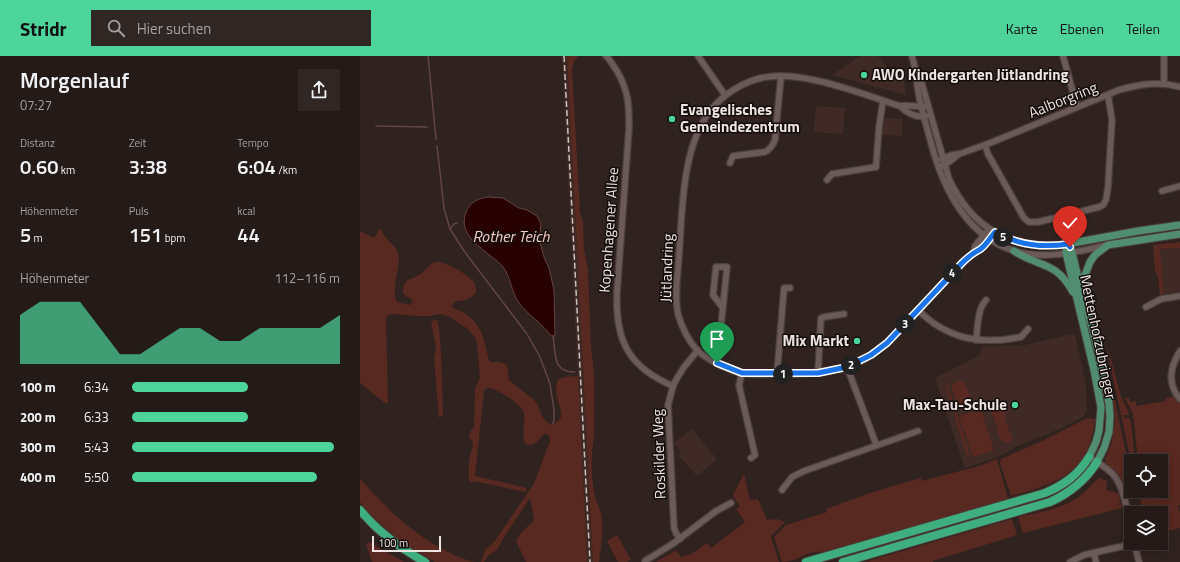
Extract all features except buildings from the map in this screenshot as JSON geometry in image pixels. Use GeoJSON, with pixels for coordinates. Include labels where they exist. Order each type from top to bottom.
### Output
{"type":"FeatureCollection","features":[{"type":"Feature","properties":{"kind":"highway"},"geometry":{"type":"LineString","coordinates":[[806,562],[1045,493],[1061,486],[1074,476],[1089,457]]}},
{"type":"Feature","properties":{"kind":"highway"},"geometry":{"type":"LineString","coordinates":[[843,562],[1050,502],[1066,494],[1081,483],[1097,462]]}},
{"type":"Feature","properties":{"kind":"highway"},"geometry":{"type":"LineString","coordinates":[[360,510],[388,538],[425,562]]}},
{"type":"Feature","properties":{"kind":"main road"},"geometry":{"type":"LineString","coordinates":[[1068,244],[1180,225]]}},
{"type":"Feature","properties":{"kind":"main road"},"geometry":{"type":"LineString","coordinates":[[1080,299],[1089,264],[1095,255],[1108,245],[1180,234]]}},
{"type":"Feature","properties":{"kind":"main road","name":"Mettenhofzubringer"},"geometry":{"type":"LineString","coordinates":[[1068,244],[1101,406],[1099,431],[1089,457]]}},
{"type":"Feature","properties":{"kind":"main road"},"geometry":{"type":"LineString","coordinates":[[1014,251],[1024,257],[1040,262],[1056,271],[1080,299]]}},
{"type":"Feature","properties":{"kind":"main road","name":"Mettenhofzubringer"},"geometry":{"type":"LineString","coordinates":[[1080,299],[1092,327],[1110,410],[1108,438],[1097,462]]}},
{"type":"Feature","properties":{"kind":"street","name":"Kopenhagener Allee"},"geometry":{"type":"LineString","coordinates":[[606,56],[610,60],[624,84],[629,105],[629,128],[617,292],[618,323],[621,337],[637,363],[654,377],[673,386]]}},
{"type":"Feature","properties":{"kind":"street"},"geometry":{"type":"LineString","coordinates":[[698,56],[726,95]]}},
{"type":"Feature","properties":{"kind":"street"},"geometry":{"type":"LineString","coordinates":[[912,56],[916,72],[916,84],[938,167],[946,187],[959,209],[970,223],[987,237],[1014,251],[1038,255],[1069,253],[1108,245]]}},
{"type":"Feature","properties":{"kind":"street"},"geometry":{"type":"LineString","coordinates":[[1063,56],[1077,107]]}},
{"type":"Feature","properties":{"kind":"street"},"geometry":{"type":"LineString","coordinates":[[1164,56],[1164,84]]}},
{"type":"Feature","properties":{"kind":"street"},"geometry":{"type":"LineString","coordinates":[[916,72],[922,83],[944,164],[953,187],[963,204],[976,218],[992,231],[1011,240],[1034,246],[1068,244]]}},
{"type":"Feature","properties":{"kind":"street"},"geometry":{"type":"LineString","coordinates":[[730,163],[734,156],[765,152],[773,145],[775,140],[781,76]]}},
{"type":"Feature","properties":{"kind":"street","name":"Jütlandring"},"geometry":{"type":"LineString","coordinates":[[924,117],[914,116],[906,112],[900,106],[837,85],[800,77],[781,76],[757,79],[748,82],[726,95],[707,115],[696,136],[690,158],[682,212],[676,299],[681,322],[688,335],[698,350],[717,363],[742,373],[818,373],[847,367],[861,361],[876,351],[898,332],[974,251],[975,246],[992,231]]}},
{"type":"Feature","properties":{"kind":"street","name":"Aalborgring"},"geometry":{"type":"LineString","coordinates":[[936,160],[985,145],[1108,94],[1137,85],[1153,83],[1180,87]]}},
{"type":"Feature","properties":{"kind":"street"},"geometry":{"type":"LineString","coordinates":[[985,145],[998,172],[1027,221],[1038,222],[1099,207],[1103,205],[1106,200],[1108,186],[1112,120],[1108,94]]}},
{"type":"Feature","properties":{"kind":"street"},"geometry":{"type":"LineString","coordinates":[[827,180],[832,174],[876,167],[879,127],[883,101]]}},
{"type":"Feature","properties":{"kind":"street","name":"Jütlandring"},"geometry":{"type":"LineString","coordinates":[[900,106],[906,104],[922,107],[928,106]]}},
{"type":"Feature","properties":{"kind":"street"},"geometry":{"type":"LineString","coordinates":[[924,117],[930,115]]}},
{"type":"Feature","properties":{"kind":"street","name":"Aalborgring"},"geometry":{"type":"LineString","coordinates":[[938,167],[959,154]]}},
{"type":"Feature","properties":{"kind":"street"},"geometry":{"type":"LineString","coordinates":[[1162,191],[1180,186]]}},
{"type":"Feature","properties":{"kind":"street"},"geometry":{"type":"LineString","coordinates":[[717,363],[723,308],[727,267],[725,266],[716,267],[713,295],[723,308]]}},
{"type":"Feature","properties":{"kind":"street"},"geometry":{"type":"LineString","coordinates":[[778,374],[784,288],[790,288]]}},
{"type":"Feature","properties":{"kind":"street"},"geometry":{"type":"LineString","coordinates":[[1146,307],[1161,299],[1180,296]]}},
{"type":"Feature","properties":{"kind":"street"},"geometry":{"type":"LineString","coordinates":[[976,340],[979,313],[982,304],[986,300]]}},
{"type":"Feature","properties":{"kind":"street"},"geometry":{"type":"LineString","coordinates":[[918,310],[925,317],[948,332],[976,340],[992,341],[1021,337],[1028,329]]}},
{"type":"Feature","properties":{"kind":"street"},"geometry":{"type":"LineString","coordinates":[[818,373],[821,318],[844,314]]}},
{"type":"Feature","properties":{"kind":"street","name":"Roskilder Weg"},"geometry":{"type":"LineString","coordinates":[[680,539],[674,528],[672,507],[668,405],[673,386],[684,367],[698,350]]}},
{"type":"Feature","properties":{"kind":"street"},"geometry":{"type":"LineString","coordinates":[[1180,351],[1173,364],[1171,376],[1173,389],[1180,399]]}},
{"type":"Feature","properties":{"kind":"street"},"geometry":{"type":"LineString","coordinates":[[847,367],[876,444]]}},
{"type":"Feature","properties":{"kind":"street"},"geometry":{"type":"LineString","coordinates":[[742,373],[739,385],[755,455],[751,458]]}},
{"type":"Feature","properties":{"kind":"street"},"geometry":{"type":"LineString","coordinates":[[782,490],[792,477],[804,471],[876,444],[918,431]]}},
{"type":"Feature","properties":{"kind":"street"},"geometry":{"type":"LineString","coordinates":[[1089,457],[1112,474],[1119,483],[1125,506]]}},
{"type":"Feature","properties":{"kind":"street"},"geometry":{"type":"LineString","coordinates":[[645,561],[680,539],[716,512],[731,503]]}},
{"type":"Feature","properties":{"kind":"street"},"geometry":{"type":"LineString","coordinates":[[1070,562],[1080,557],[1124,545]]}},
{"type":"Feature","properties":{"kind":"street"},"geometry":{"type":"LineString","coordinates":[[1136,550],[1139,562]]}},
{"type":"Feature","properties":{"kind":"street"},"geometry":{"type":"LineString","coordinates":[[1094,553],[1096,562]]}},
{"type":"Feature","properties":{"kind":"shaded area"},"geometry":{"type":"Polygon","coordinates":[[[562,56],[567,56],[593,562],[587,562],[562,56]]]}},
{"type":"Feature","properties":{"kind":"shaded area"},"geometry":{"type":"Polygon","coordinates":[[[567,56],[578,56],[574,62],[572,70],[580,212],[583,222],[584,249],[588,270],[591,347],[594,373],[594,437],[592,450],[592,472],[593,486],[602,519],[602,538],[599,562],[593,562],[567,56]]]}},
{"type":"Feature","properties":{"kind":"shaded area","name":"AWO Kindergarten Jütlandring"},"geometry":{"type":"Polygon","coordinates":[[[860,56],[878,56],[894,76],[904,78],[906,95],[832,75],[860,56]]]}},
{"type":"Feature","properties":{"kind":"shaded area"},"geometry":{"type":"Polygon","coordinates":[[[816,106],[845,108],[843,134],[814,132],[816,106]]]}},
{"type":"Feature","properties":{"kind":"shaded area"},"geometry":{"type":"Polygon","coordinates":[[[883,118],[903,119],[902,136],[882,135],[883,118]]]}},
{"type":"Feature","properties":{"kind":"shaded area"},"geometry":{"type":"Polygon","coordinates":[[[380,229],[397,250],[399,258],[395,293],[397,302],[410,305],[413,300],[403,294],[404,285],[409,280],[422,273],[430,265],[437,262],[451,266],[473,281],[476,293],[468,299],[455,302],[452,307],[472,318],[482,334],[490,362],[500,362],[507,365],[509,380],[537,403],[543,418],[549,423],[553,425],[561,418],[556,390],[558,380],[564,377],[578,376],[587,562],[526,562],[516,541],[520,534],[534,520],[530,498],[497,550],[489,555],[484,562],[481,562],[485,550],[494,542],[533,486],[550,441],[549,436],[546,433],[534,444],[526,444],[524,441],[524,413],[522,410],[514,401],[502,393],[491,388],[487,388],[484,391],[475,476],[527,488],[525,492],[469,481],[469,461],[473,445],[472,440],[469,438],[470,432],[474,427],[475,388],[480,378],[477,342],[475,337],[468,329],[448,316],[440,314],[418,316],[391,314],[386,317],[388,403],[385,403],[360,383],[360,231],[374,238],[380,229]]]}},
{"type":"Feature","properties":{"kind":"shaded area"},"geometry":{"type":"Polygon","coordinates":[[[1180,242],[1180,248],[1160,249],[1164,294],[1160,295],[1158,276],[1155,271],[1153,245],[1180,242]]]}},
{"type":"Feature","properties":{"kind":"shaded area"},"geometry":{"type":"Polygon","coordinates":[[[1180,248],[1180,292],[1164,294],[1160,249],[1180,248]]]}},
{"type":"Feature","properties":{"kind":"shaded area"},"geometry":{"type":"Polygon","coordinates":[[[437,320],[439,327],[441,353],[443,414],[439,418],[434,359],[436,347],[431,322],[437,320]]]}},
{"type":"Feature","properties":{"kind":"shaded area","name":"Max-Tau-Schule"},"geometry":{"type":"Polygon","coordinates":[[[1075,334],[1086,384],[1087,410],[1083,417],[1062,428],[1018,446],[998,457],[965,468],[935,378],[979,356],[982,346],[1021,346],[1075,334]]]}},
{"type":"Feature","properties":{"kind":"shaded area"},"geometry":{"type":"Polygon","coordinates":[[[1107,350],[1109,352],[1121,397],[1129,413],[1128,415],[1124,415],[1124,418],[1129,418],[1131,421],[1134,454],[1129,454],[1107,350]]]}},
{"type":"Feature","properties":{"kind":"shaded area"},"geometry":{"type":"Polygon","coordinates":[[[1108,369],[1126,454],[1124,454],[1123,483],[1118,474],[1106,464],[1105,459],[1111,445],[1115,423],[1114,408],[1107,375],[1108,369]]]}},
{"type":"Feature","properties":{"kind":"shaded area"},"geometry":{"type":"Polygon","coordinates":[[[959,381],[964,382],[970,397],[970,402],[961,405],[957,403],[952,389],[952,385],[959,381]]]}},
{"type":"Feature","properties":{"kind":"shaded area"},"geometry":{"type":"Polygon","coordinates":[[[947,384],[970,455],[967,456],[945,385],[947,384]]]}},
{"type":"Feature","properties":{"kind":"shaded area"},"geometry":{"type":"Polygon","coordinates":[[[1175,396],[1180,402],[1180,505],[1178,505],[1180,513],[1180,528],[1168,531],[1168,506],[1142,506],[1140,498],[1168,498],[1168,454],[1137,454],[1133,414],[1125,398],[1129,398],[1130,402],[1136,401],[1136,406],[1166,401],[1166,398],[1175,396]]]}},
{"type":"Feature","properties":{"kind":"shaded area"},"geometry":{"type":"Polygon","coordinates":[[[992,408],[1000,408],[1005,412],[1007,426],[1013,438],[1010,442],[1004,442],[999,436],[995,419],[990,411],[992,408]]]}},
{"type":"Feature","properties":{"kind":"shaded area"},"geometry":{"type":"Polygon","coordinates":[[[981,409],[994,450],[973,457],[959,416],[981,409]]]}},
{"type":"Feature","properties":{"kind":"shaded area"},"geometry":{"type":"Polygon","coordinates":[[[1087,418],[1095,419],[1092,437],[1086,452],[1078,464],[1056,481],[1011,496],[1000,463],[1001,459],[1044,440],[1087,418]]]}},
{"type":"Feature","properties":{"kind":"shaded area"},"geometry":{"type":"Polygon","coordinates":[[[692,429],[717,459],[697,476],[678,455],[681,452],[674,443],[692,429]]]}},
{"type":"Feature","properties":{"kind":"shaded area"},"geometry":{"type":"Polygon","coordinates":[[[997,459],[1008,498],[1004,500],[823,552],[807,554],[793,560],[782,562],[774,537],[786,525],[827,512],[826,509],[870,493],[921,478],[922,481],[979,466],[997,459]]]}},
{"type":"Feature","properties":{"kind":"shaded area"},"geometry":{"type":"Polygon","coordinates":[[[744,474],[750,500],[758,499],[767,520],[777,519],[785,522],[771,536],[779,562],[656,562],[676,550],[681,557],[691,554],[707,543],[711,548],[745,522],[736,509],[740,506],[733,496],[744,474]]]}},
{"type":"Feature","properties":{"kind":"shaded area"},"geometry":{"type":"Polygon","coordinates":[[[360,478],[397,517],[411,529],[441,548],[474,562],[435,562],[400,541],[370,514],[360,502],[360,478]]]}},
{"type":"Feature","properties":{"kind":"shaded area"},"geometry":{"type":"Polygon","coordinates":[[[1100,478],[1107,481],[1106,490],[1118,493],[1122,508],[1023,533],[1018,517],[1067,504],[1081,495],[1100,478]]]}},
{"type":"Feature","properties":{"kind":"shaded area"},"geometry":{"type":"Polygon","coordinates":[[[1012,519],[1017,535],[933,562],[865,562],[1012,519]]]}},
{"type":"Feature","properties":{"kind":"shaded area"},"geometry":{"type":"Polygon","coordinates":[[[617,535],[631,560],[627,562],[618,562],[607,541],[617,535]]]}},
{"type":"Feature","properties":{"kind":"shaded area"},"geometry":{"type":"Polygon","coordinates":[[[369,542],[404,562],[372,562],[366,544],[369,542]]]}},
{"type":"Feature","properties":{"kind":"water","name":"Rother Teich"},"geometry":{"type":"Polygon","coordinates":[[[481,198],[503,198],[519,208],[527,210],[537,216],[541,224],[539,239],[549,268],[554,290],[555,336],[551,336],[519,303],[516,299],[506,271],[470,237],[466,229],[464,221],[466,212],[470,206],[481,198]]]}},
{"type":"Feature","properties":{"kind":"waterway"},"geometry":{"type":"LineString","coordinates":[[428,56],[436,139]]}},
{"type":"Feature","properties":{"kind":"waterway"},"geometry":{"type":"LineString","coordinates":[[376,126],[427,127]]}},
{"type":"Feature","properties":{"kind":"waterway"},"geometry":{"type":"LineString","coordinates":[[437,146],[444,208],[450,229],[464,251],[527,334],[540,357],[550,384],[554,410],[553,424]]}},
{"type":"Feature","properties":{"kind":"waterway"},"geometry":{"type":"LineString","coordinates":[[451,228],[457,223]]}},
{"type":"Feature","properties":{"kind":"waterway"},"geometry":{"type":"LineString","coordinates":[[553,336],[556,361],[559,366],[562,369],[575,372]]}},
{"type":"Feature","properties":{"kind":"railway"},"geometry":{"type":"LineString","coordinates":[[564,56],[590,562]]}},
{"type":"Feature","properties":{"kind":"place","name":"AWO Kindergarten Jütlandring"},"geometry":{"type":"Point","coordinates":[864,75]}},
{"type":"Feature","properties":{"kind":"place","name":"Evangelisches Gemeindezentrum"},"geometry":{"type":"Point","coordinates":[672,119]}},
{"type":"Feature","properties":{"kind":"place","name":"Mix Markt"},"geometry":{"type":"Point","coordinates":[857,341]}},
{"type":"Feature","properties":{"kind":"place","name":"Max-Tau-Schule"},"geometry":{"type":"Point","coordinates":[1015,405]}},
{"type":"Feature","properties":{"kind":"route"},"geometry":{"type":"LineString","coordinates":[[717,363],[742,373],[818,373],[847,367],[871,355],[887,343],[963,262],[974,251],[979,250],[995,232],[1011,240],[1034,246],[1057,246],[1068,244],[1070,247]]}}]}
